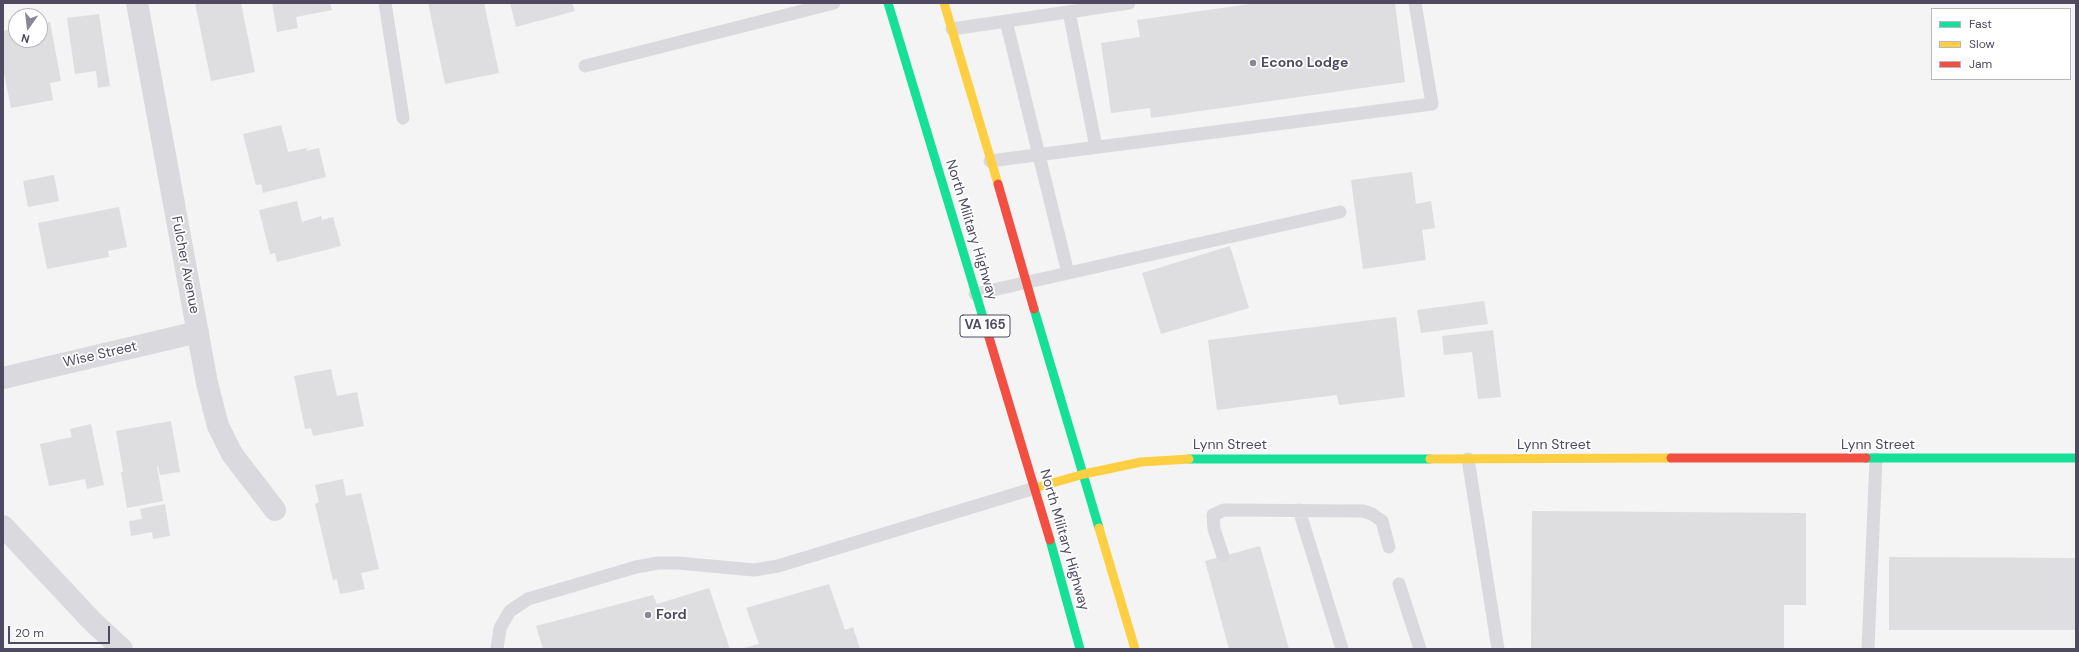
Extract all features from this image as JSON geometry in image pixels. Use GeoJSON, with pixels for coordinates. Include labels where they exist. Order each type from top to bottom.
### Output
{"type":"FeatureCollection","features":[{"type":"Feature","properties":{"kind":"main road","name":"North Military Highway"},"geometry":{"type":"LineString","coordinates":[[888,3],[1035,488],[1080,649]]}},
{"type":"Feature","properties":{"kind":"main road"},"geometry":{"type":"LineString","coordinates":[[944,3],[1135,649]]}},
{"type":"Feature","properties":{"kind":"main road","name":"Lynn Street"},"geometry":{"type":"LineString","coordinates":[[1035,488],[1084,474],[1141,462],[1180,459],[2076,458]]}},
{"type":"Feature","properties":{"kind":"street","name":"Fulcher Avenue"},"geometry":{"type":"LineString","coordinates":[[137,3],[207,383],[218,426],[232,454],[275,510]]}},
{"type":"Feature","properties":{"kind":"street","name":"Wise Street"},"geometry":{"type":"LineString","coordinates":[[3,378],[198,332]]}},
{"type":"Feature","properties":{"kind":"street"},"geometry":{"type":"LineString","coordinates":[[3,526],[92,622],[122,649]]}},
{"type":"Feature","properties":{"kind":"lane"},"geometry":{"type":"LineString","coordinates":[[385,3],[403,118]]}},
{"type":"Feature","properties":{"kind":"lane"},"geometry":{"type":"LineString","coordinates":[[585,66],[834,3]]}},
{"type":"Feature","properties":{"kind":"lane"},"geometry":{"type":"LineString","coordinates":[[952,29],[1129,3]]}},
{"type":"Feature","properties":{"kind":"lane"},"geometry":{"type":"LineString","coordinates":[[990,161],[1432,104],[1415,3]]}},
{"type":"Feature","properties":{"kind":"lane"},"geometry":{"type":"LineString","coordinates":[[1069,12],[1096,147]]}},
{"type":"Feature","properties":{"kind":"lane"},"geometry":{"type":"LineString","coordinates":[[1006,21],[1068,273]]}},
{"type":"Feature","properties":{"kind":"lane"},"geometry":{"type":"LineString","coordinates":[[975,294],[1340,212]]}},
{"type":"Feature","properties":{"kind":"lane"},"geometry":{"type":"LineString","coordinates":[[1468,459],[1498,649]]}},
{"type":"Feature","properties":{"kind":"lane"},"geometry":{"type":"LineString","coordinates":[[1868,649],[1876,459]]}},
{"type":"Feature","properties":{"kind":"lane"},"geometry":{"type":"LineString","coordinates":[[497,649],[500,628],[510,611],[528,599],[636,567],[658,563],[678,563],[754,570],[778,566],[1035,488]]}},
{"type":"Feature","properties":{"kind":"lane"},"geometry":{"type":"LineString","coordinates":[[1223,556],[1214,529],[1213,515],[1224,510],[1363,511],[1372,514],[1382,521],[1389,547]]}},
{"type":"Feature","properties":{"kind":"lane"},"geometry":{"type":"LineString","coordinates":[[1299,510],[1342,649]]}},
{"type":"Feature","properties":{"kind":"lane"},"geometry":{"type":"LineString","coordinates":[[1399,584],[1420,649]]}},
{"type":"Feature","properties":{"kind":"building"},"geometry":{"type":"Polygon","coordinates":[[[195,3],[241,3],[255,72],[211,81],[195,3]]]}},
{"type":"Feature","properties":{"kind":"building"},"geometry":{"type":"Polygon","coordinates":[[[272,3],[330,3],[332,10],[296,17],[298,28],[277,32],[272,3]]]}},
{"type":"Feature","properties":{"kind":"building"},"geometry":{"type":"Polygon","coordinates":[[[428,3],[484,3],[499,73],[445,84],[428,3]]]}},
{"type":"Feature","properties":{"kind":"building"},"geometry":{"type":"Polygon","coordinates":[[[510,3],[572,3],[575,11],[516,27],[510,3]]]}},
{"type":"Feature","properties":{"kind":"building","name":"Econo Lodge"},"geometry":{"type":"Polygon","coordinates":[[[1257,3],[1395,3],[1405,82],[1151,118],[1150,108],[1111,113],[1101,43],[1140,37],[1137,20],[1257,3]]]}},
{"type":"Feature","properties":{"kind":"building"},"geometry":{"type":"Polygon","coordinates":[[[99,14],[110,86],[98,88],[96,71],[75,74],[67,18],[99,14]]]}},
{"type":"Feature","properties":{"kind":"building"},"geometry":{"type":"Polygon","coordinates":[[[48,22],[50,22],[61,81],[50,83],[53,100],[11,108],[3,68],[3,31],[8,30],[8,48],[48,48],[48,22]]]}},
{"type":"Feature","properties":{"kind":"building"},"geometry":{"type":"Polygon","coordinates":[[[281,125],[288,152],[307,148],[306,151],[319,148],[326,177],[263,193],[261,184],[256,185],[243,134],[281,125]]]}},
{"type":"Feature","properties":{"kind":"building"},"geometry":{"type":"Polygon","coordinates":[[[1412,172],[1416,204],[1431,201],[1435,228],[1422,230],[1426,260],[1363,269],[1351,180],[1412,172]]]}},
{"type":"Feature","properties":{"kind":"building"},"geometry":{"type":"Polygon","coordinates":[[[54,175],[59,201],[28,207],[23,181],[54,175]]]}},
{"type":"Feature","properties":{"kind":"building"},"geometry":{"type":"Polygon","coordinates":[[[297,201],[302,222],[321,216],[322,220],[333,217],[341,246],[277,262],[275,253],[270,254],[259,210],[297,201]]]}},
{"type":"Feature","properties":{"kind":"building"},"geometry":{"type":"Polygon","coordinates":[[[119,207],[127,247],[108,251],[109,257],[47,269],[38,223],[119,207]]]}},
{"type":"Feature","properties":{"kind":"building"},"geometry":{"type":"Polygon","coordinates":[[[1230,246],[1249,308],[1161,334],[1142,273],[1230,246]]]}},
{"type":"Feature","properties":{"kind":"building"},"geometry":{"type":"Polygon","coordinates":[[[1484,301],[1488,324],[1421,333],[1417,310],[1484,301]]]}},
{"type":"Feature","properties":{"kind":"building"},"geometry":{"type":"Polygon","coordinates":[[[1396,317],[1405,397],[1339,405],[1337,395],[1217,410],[1208,340],[1396,317]]]}},
{"type":"Feature","properties":{"kind":"building"},"geometry":{"type":"Polygon","coordinates":[[[1493,330],[1501,397],[1478,399],[1472,352],[1444,355],[1442,336],[1493,330]]]}},
{"type":"Feature","properties":{"kind":"building"},"geometry":{"type":"Polygon","coordinates":[[[331,369],[337,396],[357,392],[364,426],[313,436],[311,428],[305,429],[294,376],[331,369]]]}},
{"type":"Feature","properties":{"kind":"building"},"geometry":{"type":"Polygon","coordinates":[[[171,421],[180,472],[160,475],[157,466],[163,501],[127,508],[116,431],[171,421]]]}},
{"type":"Feature","properties":{"kind":"building"},"geometry":{"type":"Polygon","coordinates":[[[91,424],[104,485],[87,489],[85,479],[49,486],[40,444],[72,437],[70,429],[91,424]]]}},
{"type":"Feature","properties":{"kind":"building"},"geometry":{"type":"Polygon","coordinates":[[[343,479],[346,496],[361,493],[379,569],[361,573],[365,589],[340,594],[337,579],[333,580],[315,504],[319,502],[315,485],[343,479]]]}},
{"type":"Feature","properties":{"kind":"building"},"geometry":{"type":"Polygon","coordinates":[[[165,504],[170,536],[153,539],[152,532],[131,536],[129,521],[142,519],[140,509],[165,504]]]}},
{"type":"Feature","properties":{"kind":"building"},"geometry":{"type":"Polygon","coordinates":[[[1532,511],[1806,513],[1806,605],[1784,605],[1784,649],[1531,649],[1532,511]]]}},
{"type":"Feature","properties":{"kind":"building"},"geometry":{"type":"Polygon","coordinates":[[[1260,546],[1289,649],[1229,649],[1205,561],[1260,546]]]}},
{"type":"Feature","properties":{"kind":"building"},"geometry":{"type":"Polygon","coordinates":[[[1889,557],[2076,558],[2076,630],[1889,630],[1889,557]]]}},
{"type":"Feature","properties":{"kind":"building"},"geometry":{"type":"Polygon","coordinates":[[[829,584],[845,630],[853,627],[860,649],[740,649],[759,644],[746,608],[829,584]]]}},
{"type":"Feature","properties":{"kind":"building","name":"Ford"},"geometry":{"type":"Polygon","coordinates":[[[709,588],[730,649],[543,649],[536,626],[653,595],[657,604],[709,588]]]}},
{"type":"Feature","properties":{"kind":"traffic: fast"},"geometry":{"type":"LineString","coordinates":[[888,3],[988,334]]}},
{"type":"Feature","properties":{"kind":"traffic: fast"},"geometry":{"type":"LineString","coordinates":[[1034,309],[1099,528]]}},
{"type":"Feature","properties":{"kind":"traffic: fast"},"geometry":{"type":"LineString","coordinates":[[1866,458],[2076,458]]}},
{"type":"Feature","properties":{"kind":"traffic: fast"},"geometry":{"type":"LineString","coordinates":[[1189,459],[1430,459]]}},
{"type":"Feature","properties":{"kind":"traffic: fast"},"geometry":{"type":"LineString","coordinates":[[1050,540],[1080,649]]}},
{"type":"Feature","properties":{"kind":"traffic: slow"},"geometry":{"type":"LineString","coordinates":[[944,3],[998,184]]}},
{"type":"Feature","properties":{"kind":"traffic: slow"},"geometry":{"type":"LineString","coordinates":[[1430,459],[1671,458]]}},
{"type":"Feature","properties":{"kind":"traffic: slow"},"geometry":{"type":"LineString","coordinates":[[1035,488],[1084,474],[1141,462],[1189,459]]}},
{"type":"Feature","properties":{"kind":"traffic: slow"},"geometry":{"type":"LineString","coordinates":[[1099,528],[1135,649]]}},
{"type":"Feature","properties":{"kind":"traffic: jam"},"geometry":{"type":"LineString","coordinates":[[998,184],[1034,309]]}},
{"type":"Feature","properties":{"kind":"traffic: jam"},"geometry":{"type":"LineString","coordinates":[[988,334],[1050,540]]}},
{"type":"Feature","properties":{"kind":"traffic: jam"},"geometry":{"type":"LineString","coordinates":[[1671,458],[1866,458]]}},
{"type":"Feature","properties":{"kind":"place","name":"Econo Lodge"},"geometry":{"type":"Point","coordinates":[1253,63]}},
{"type":"Feature","properties":{"kind":"place","name":"Ford"},"geometry":{"type":"Point","coordinates":[648,615]}}]}
